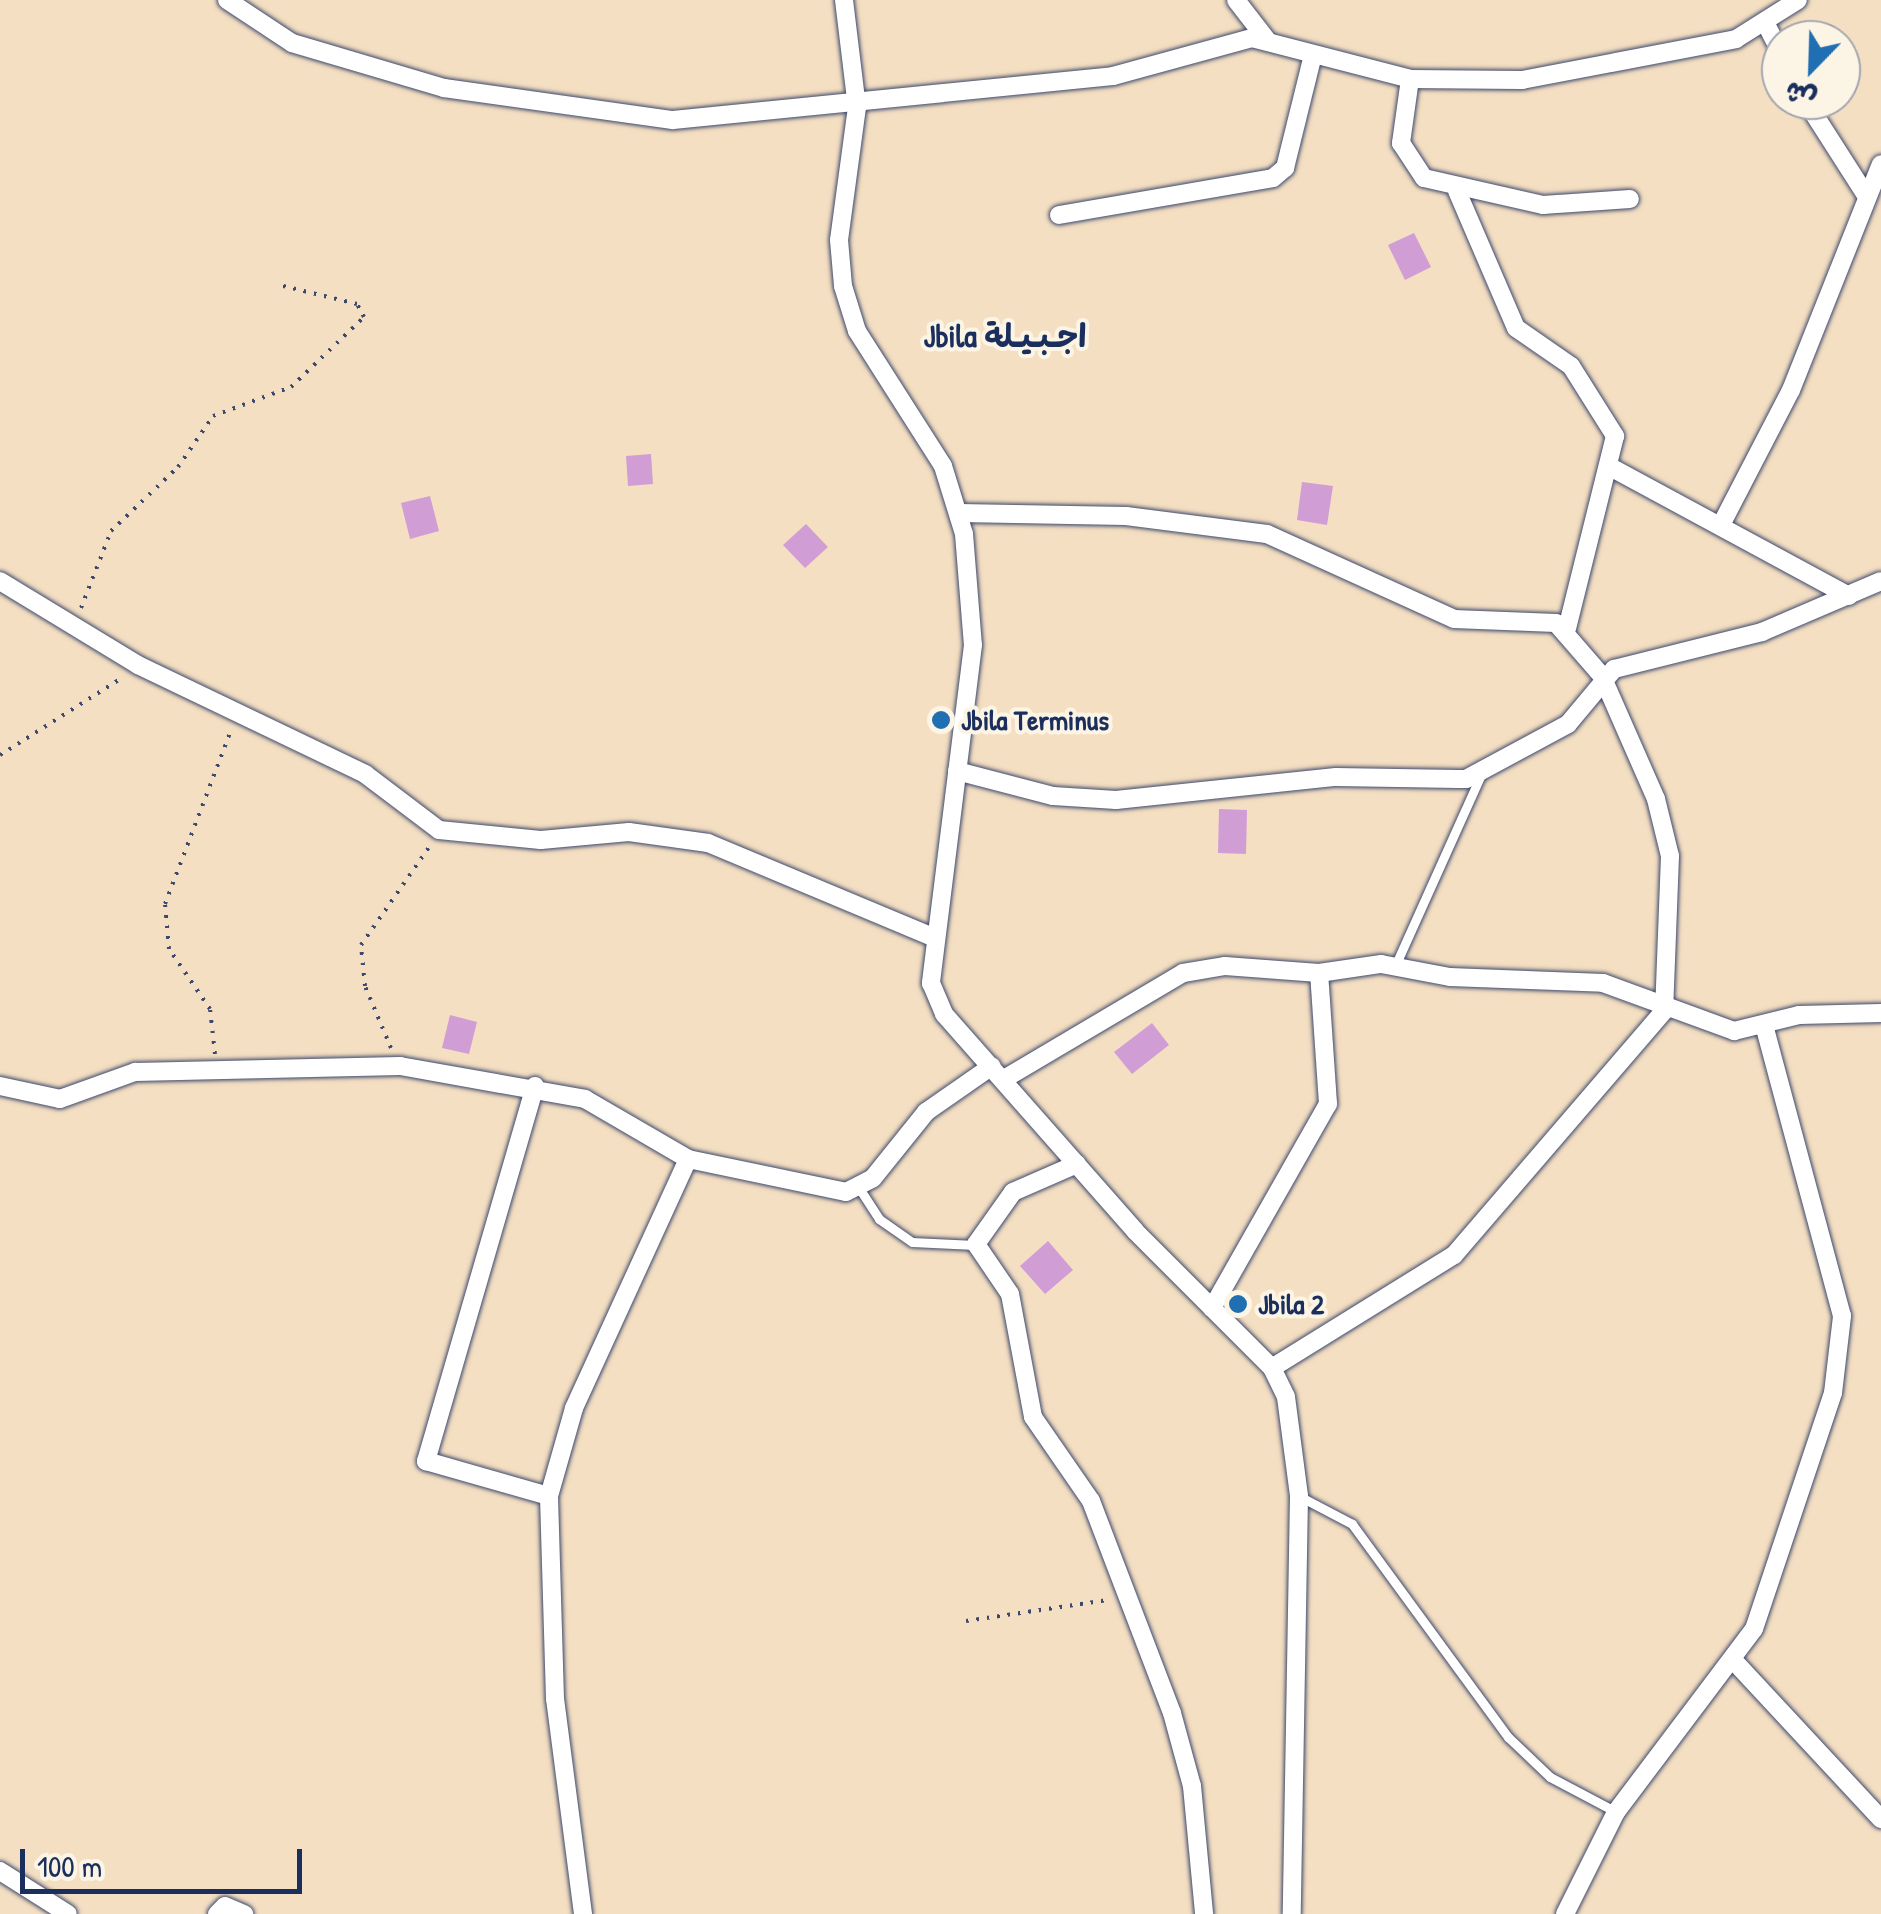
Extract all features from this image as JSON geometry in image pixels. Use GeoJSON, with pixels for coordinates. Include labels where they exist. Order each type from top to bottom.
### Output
{"type":"FeatureCollection","features":[{"type":"Feature","properties":{"kind":"street"},"geometry":{"type":"LineString","coordinates":[[226,0],[292,43],[548,108],[674,120],[806,103],[857,107],[1113,76],[1267,40],[1410,79],[1522,80],[1761,27]]}},
{"type":"Feature","properties":{"kind":"street"},"geometry":{"type":"LineString","coordinates":[[844,0],[857,107],[839,240],[843,286],[857,331],[943,466],[960,513],[973,645],[933,936],[931,983],[944,1014],[1077,1164],[1272,1368],[1292,1420],[1299,1496],[1292,1914]]}},
{"type":"Feature","properties":{"kind":"street"},"geometry":{"type":"LineString","coordinates":[[1236,0],[1267,40]]}},
{"type":"Feature","properties":{"kind":"street"},"geometry":{"type":"LineString","coordinates":[[1774,20],[1798,0]]}},
{"type":"Feature","properties":{"kind":"street"},"geometry":{"type":"LineString","coordinates":[[1059,215],[1273,178],[1285,168],[1313,55]]}},
{"type":"Feature","properties":{"kind":"street"},"geometry":{"type":"LineString","coordinates":[[1410,79],[1401,143],[1408,164],[1457,191],[1543,205],[1630,199]]}},
{"type":"Feature","properties":{"kind":"street"},"geometry":{"type":"LineString","coordinates":[[1818,120],[1865,194]]}},
{"type":"Feature","properties":{"kind":"street"},"geometry":{"type":"LineString","coordinates":[[1722,523],[1791,390],[1865,194],[1881,164]]}},
{"type":"Feature","properties":{"kind":"street"},"geometry":{"type":"LineString","coordinates":[[1457,191],[1516,328],[1592,389],[1615,436],[1614,469],[1566,628]]}},
{"type":"Feature","properties":{"kind":"street"},"geometry":{"type":"LineString","coordinates":[[1614,469],[1722,523],[1849,596]]}},
{"type":"Feature","properties":{"kind":"street"},"geometry":{"type":"LineString","coordinates":[[960,513],[1126,516],[1162,528],[1267,534],[1454,619],[1566,628],[1602,676],[1656,799],[1670,856],[1664,1011],[1454,1255],[1272,1368]]}},
{"type":"Feature","properties":{"kind":"street"},"geometry":{"type":"LineString","coordinates":[[0,581],[76,622],[138,665],[240,709],[365,774],[439,830],[708,842],[933,936]]}},
{"type":"Feature","properties":{"kind":"street"},"geometry":{"type":"LineString","coordinates":[[957,772],[1053,796],[1116,800],[1254,792],[1336,777],[1480,775],[1568,724],[1602,676],[1762,632],[1881,581]]}},
{"type":"Feature","properties":{"kind":"street"},"geometry":{"type":"LineString","coordinates":[[0,1086],[60,1099],[110,1077],[215,1064],[298,1074],[400,1066],[536,1086],[619,1114],[688,1160],[816,1191],[858,1188],[926,1112],[1183,973],[1319,973],[1395,966],[1602,982],[1664,1011],[1734,1030],[1881,1012]]}},
{"type":"Feature","properties":{"kind":"street"},"geometry":{"type":"LineString","coordinates":[[1212,1308],[1328,1104],[1319,973]]}},
{"type":"Feature","properties":{"kind":"street"},"geometry":{"type":"LineString","coordinates":[[1565,1914],[1616,1812],[1734,1661],[1767,1599],[1841,1355],[1816,1196],[1764,1025]]}},
{"type":"Feature","properties":{"kind":"street"},"geometry":{"type":"LineString","coordinates":[[536,1086],[426,1461],[550,1496]]}},
{"type":"Feature","properties":{"kind":"street"},"geometry":{"type":"LineString","coordinates":[[583,1914],[555,1699],[550,1496],[574,1408],[688,1160]]}},
{"type":"Feature","properties":{"kind":"street"},"geometry":{"type":"LineString","coordinates":[[1077,1164],[1013,1192],[976,1244],[1010,1294],[1033,1417],[1091,1501],[1129,1596],[1192,1786],[1204,1914]]}},
{"type":"Feature","properties":{"kind":"street"},"geometry":{"type":"LineString","coordinates":[[1734,1661],[1881,1819]]}},
{"type":"Feature","properties":{"kind":"street"},"geometry":{"type":"LineString","coordinates":[[0,1871],[68,1914]]}},
{"type":"Feature","properties":{"kind":"street"},"geometry":{"type":"LineString","coordinates":[[217,1914],[225,1906],[244,1914]]}},
{"type":"Feature","properties":{"kind":"lane"},"geometry":{"type":"LineString","coordinates":[[1395,966],[1480,775]]}},
{"type":"Feature","properties":{"kind":"lane"},"geometry":{"type":"LineString","coordinates":[[858,1188],[878,1219],[912,1242],[976,1244]]}},
{"type":"Feature","properties":{"kind":"lane"},"geometry":{"type":"LineString","coordinates":[[1299,1496],[1352,1524],[1508,1737],[1550,1777],[1616,1812]]}},
{"type":"Feature","properties":{"kind":"path"},"geometry":{"type":"LineString","coordinates":[[76,622],[111,531],[178,467],[213,416],[291,386],[364,317],[358,304],[279,284]]}},
{"type":"Feature","properties":{"kind":"path"},"geometry":{"type":"LineString","coordinates":[[0,755],[138,665]]}},
{"type":"Feature","properties":{"kind":"path"},"geometry":{"type":"LineString","coordinates":[[215,1064],[210,1009],[169,950],[165,904],[240,709]]}},
{"type":"Feature","properties":{"kind":"path"},"geometry":{"type":"LineString","coordinates":[[400,1066],[364,986],[361,945],[439,830]]}},
{"type":"Feature","properties":{"kind":"path"},"geometry":{"type":"LineString","coordinates":[[966,1621],[1129,1596]]}},
{"type":"Feature","properties":{"kind":"building"},"geometry":{"type":"Polygon","coordinates":[[[1414,233],[1431,267],[1405,280],[1388,245],[1414,233]]]}},
{"type":"Feature","properties":{"kind":"building"},"geometry":{"type":"Polygon","coordinates":[[[651,454],[653,484],[628,486],[626,456],[651,454]]]}},
{"type":"Feature","properties":{"kind":"building"},"geometry":{"type":"Polygon","coordinates":[[[1302,482],[1333,486],[1327,525],[1297,520],[1302,482]]]}},
{"type":"Feature","properties":{"kind":"building"},"geometry":{"type":"Polygon","coordinates":[[[430,496],[439,531],[410,539],[401,503],[430,496]]]}},
{"type":"Feature","properties":{"kind":"building"},"geometry":{"type":"Polygon","coordinates":[[[806,524],[828,547],[805,568],[783,545],[806,524]]]}},
{"type":"Feature","properties":{"kind":"building"},"geometry":{"type":"Polygon","coordinates":[[[1219,809],[1247,810],[1246,854],[1218,853],[1219,809]]]}},
{"type":"Feature","properties":{"kind":"building"},"geometry":{"type":"Polygon","coordinates":[[[450,1015],[477,1022],[469,1054],[442,1048],[450,1015]]]}},
{"type":"Feature","properties":{"kind":"building"},"geometry":{"type":"Polygon","coordinates":[[[1152,1023],[1169,1045],[1132,1074],[1114,1052],[1152,1023]]]}},
{"type":"Feature","properties":{"kind":"building"},"geometry":{"type":"Polygon","coordinates":[[[1048,1241],[1073,1270],[1045,1294],[1020,1266],[1048,1241]]]}},
{"type":"Feature","properties":{"kind":"place","name":"Jbila Terminus"},"geometry":{"type":"Point","coordinates":[941,720]}},
{"type":"Feature","properties":{"kind":"place","name":"Jbila 2"},"geometry":{"type":"Point","coordinates":[1238,1304]}},
{"type":"Feature","properties":{"kind":"district","name":"Jbila اجـبـيـلة"},"geometry":{"type":"Point","coordinates":[1005,336]}}]}
